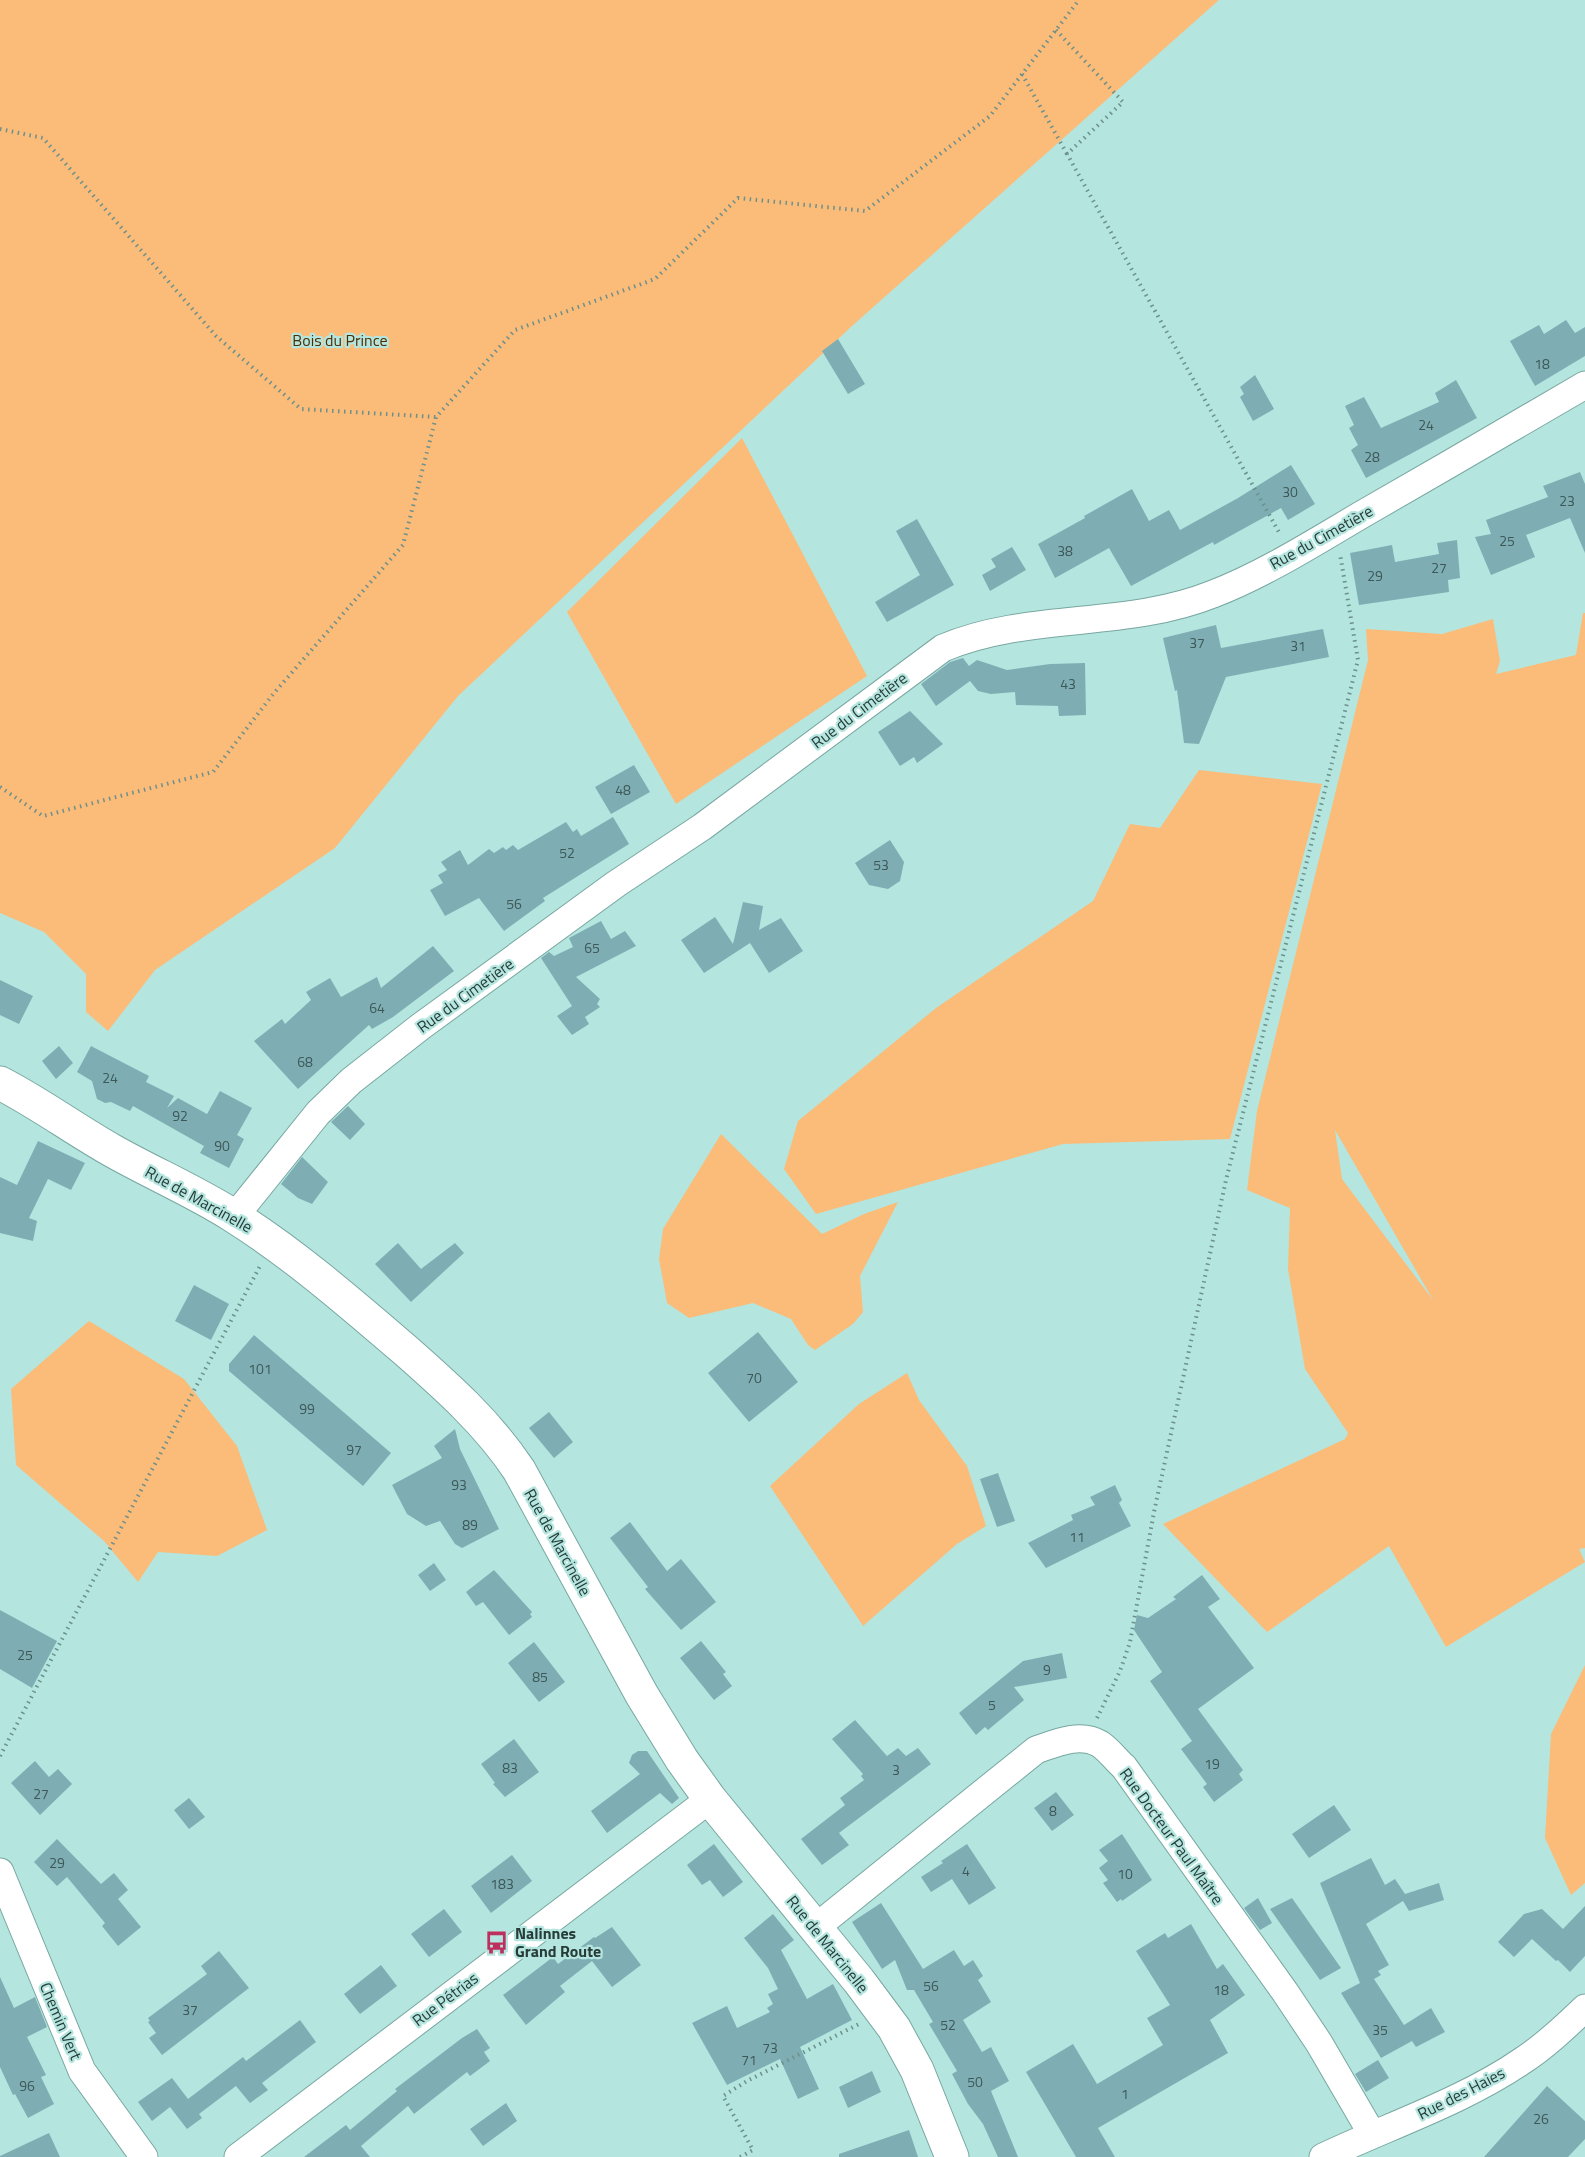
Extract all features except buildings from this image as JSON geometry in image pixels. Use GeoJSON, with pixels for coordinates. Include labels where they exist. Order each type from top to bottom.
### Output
{"type":"FeatureCollection","features":[{"type":"Feature","properties":{"kind":"street","name":"Rue du Cimetière"},"geometry":{"type":"LineString","coordinates":[[235,1216],[318,1113],[351,1082],[420,1027],[616,884],[702,827],[944,648],[966,638],[992,632],[1125,617],[1168,609],[1214,594],[1292,555],[1585,385]]}},
{"type":"Feature","properties":{"kind":"street","name":"Rue de Marcinelle"},"geometry":{"type":"LineString","coordinates":[[3,1091],[49,1110],[76,1130],[235,1216],[268,1239],[321,1279],[457,1396],[502,1446],[538,1503],[650,1709],[682,1760],[710,1799],[883,2011],[898,2034],[917,2070],[952,2157]]}},
{"type":"Feature","properties":{"kind":"street"},"geometry":{"type":"LineString","coordinates":[[815,1928],[1036,1750],[1062,1741],[1083,1738]]}},
{"type":"Feature","properties":{"kind":"street","name":"Rue Docteur Paul Maître"},"geometry":{"type":"LineString","coordinates":[[1083,1738],[1100,1744],[1124,1767],[1285,1992],[1319,2043],[1372,2134]]}},
{"type":"Feature","properties":{"kind":"street","name":"Rue Pétrias"},"geometry":{"type":"LineString","coordinates":[[238,2157],[710,1799]]}},
{"type":"Feature","properties":{"kind":"street","name":"Chemin Vert"},"geometry":{"type":"LineString","coordinates":[[0,1872],[82,2071],[144,2157]]}},
{"type":"Feature","properties":{"kind":"street","name":"Rue des Haies"},"geometry":{"type":"LineString","coordinates":[[1323,2157],[1478,2087],[1521,2062],[1551,2040],[1585,2008]]}},
{"type":"Feature","properties":{"kind":"path"},"geometry":{"type":"LineString","coordinates":[[0,787],[43,816],[213,772],[274,693],[403,545],[436,417],[515,330],[655,279],[738,198],[865,211],[990,116],[1079,0]]}},
{"type":"Feature","properties":{"kind":"path"},"geometry":{"type":"LineString","coordinates":[[1056,30],[1123,102],[1067,154]]}},
{"type":"Feature","properties":{"kind":"path"},"geometry":{"type":"LineString","coordinates":[[1022,74],[1292,555]]}},
{"type":"Feature","properties":{"kind":"path"},"geometry":{"type":"LineString","coordinates":[[0,129],[43,138],[216,336],[301,409],[436,417]]}},
{"type":"Feature","properties":{"kind":"path"},"geometry":{"type":"LineString","coordinates":[[1083,1738],[1097,1717],[1120,1671],[1130,1642],[1154,1512],[1226,1180],[1358,660],[1335,530]]}},
{"type":"Feature","properties":{"kind":"path"},"geometry":{"type":"LineString","coordinates":[[0,1756],[260,1267],[263,1247],[268,1239]]}},
{"type":"Feature","properties":{"kind":"path"},"geometry":{"type":"LineString","coordinates":[[740,2157],[753,2150],[723,2096],[883,2011]]}},
{"type":"Feature","properties":{"kind":"green space","name":"Bois du Prince"},"geometry":{"type":"Polygon","coordinates":[[[0,0],[1219,0],[852,326],[458,696],[335,848],[155,970],[108,1031],[86,1012],[86,974],[44,932],[0,913],[0,0]]]}},
{"type":"Feature","properties":{"kind":"green space"},"geometry":{"type":"Polygon","coordinates":[[[742,438],[867,676],[676,804],[567,612],[742,438]]]}},
{"type":"Feature","properties":{"kind":"green space"},"geometry":{"type":"Polygon","coordinates":[[[1583,613],[1585,613],[1585,1548],[1579,1549],[1585,1562],[1446,1647],[1389,1546],[1267,1632],[1163,1524],[1345,1439],[1348,1433],[1305,1369],[1288,1269],[1290,1208],[1247,1190],[1257,1111],[1368,660],[1366,629],[1442,634],[1493,619],[1500,661],[1496,674],[1576,655],[1583,613]],[[1335,1130],[1342,1179],[1433,1300],[1335,1130]]]}},
{"type":"Feature","properties":{"kind":"green space"},"geometry":{"type":"Polygon","coordinates":[[[1199,770],[1322,784],[1230,1139],[1063,1144],[816,1214],[784,1169],[798,1121],[936,1008],[1093,901],[1130,824],[1160,828],[1199,770]]]}},
{"type":"Feature","properties":{"kind":"green space"},"geometry":{"type":"Polygon","coordinates":[[[721,1134],[822,1234],[864,1214],[898,1202],[860,1276],[863,1312],[853,1324],[815,1350],[808,1345],[791,1319],[753,1303],[689,1318],[667,1303],[659,1259],[663,1229],[721,1134]]]}},
{"type":"Feature","properties":{"kind":"green space"},"geometry":{"type":"Polygon","coordinates":[[[89,1321],[184,1379],[237,1446],[267,1530],[217,1556],[158,1552],[138,1582],[104,1541],[16,1465],[11,1389],[89,1321]]]}},
{"type":"Feature","properties":{"kind":"green space"},"geometry":{"type":"Polygon","coordinates":[[[907,1373],[919,1400],[967,1466],[986,1526],[957,1544],[863,1626],[770,1486],[859,1404],[907,1373]]]}},
{"type":"Feature","properties":{"kind":"green space"},"geometry":{"type":"Polygon","coordinates":[[[1585,1665],[1585,1883],[1571,1895],[1545,1838],[1551,1734],[1585,1665]]]}},
{"type":"Feature","properties":{"kind":"place","name":"Nalinnes Grand Route"},"geometry":{"type":"Point","coordinates":[497,1942]}}]}
